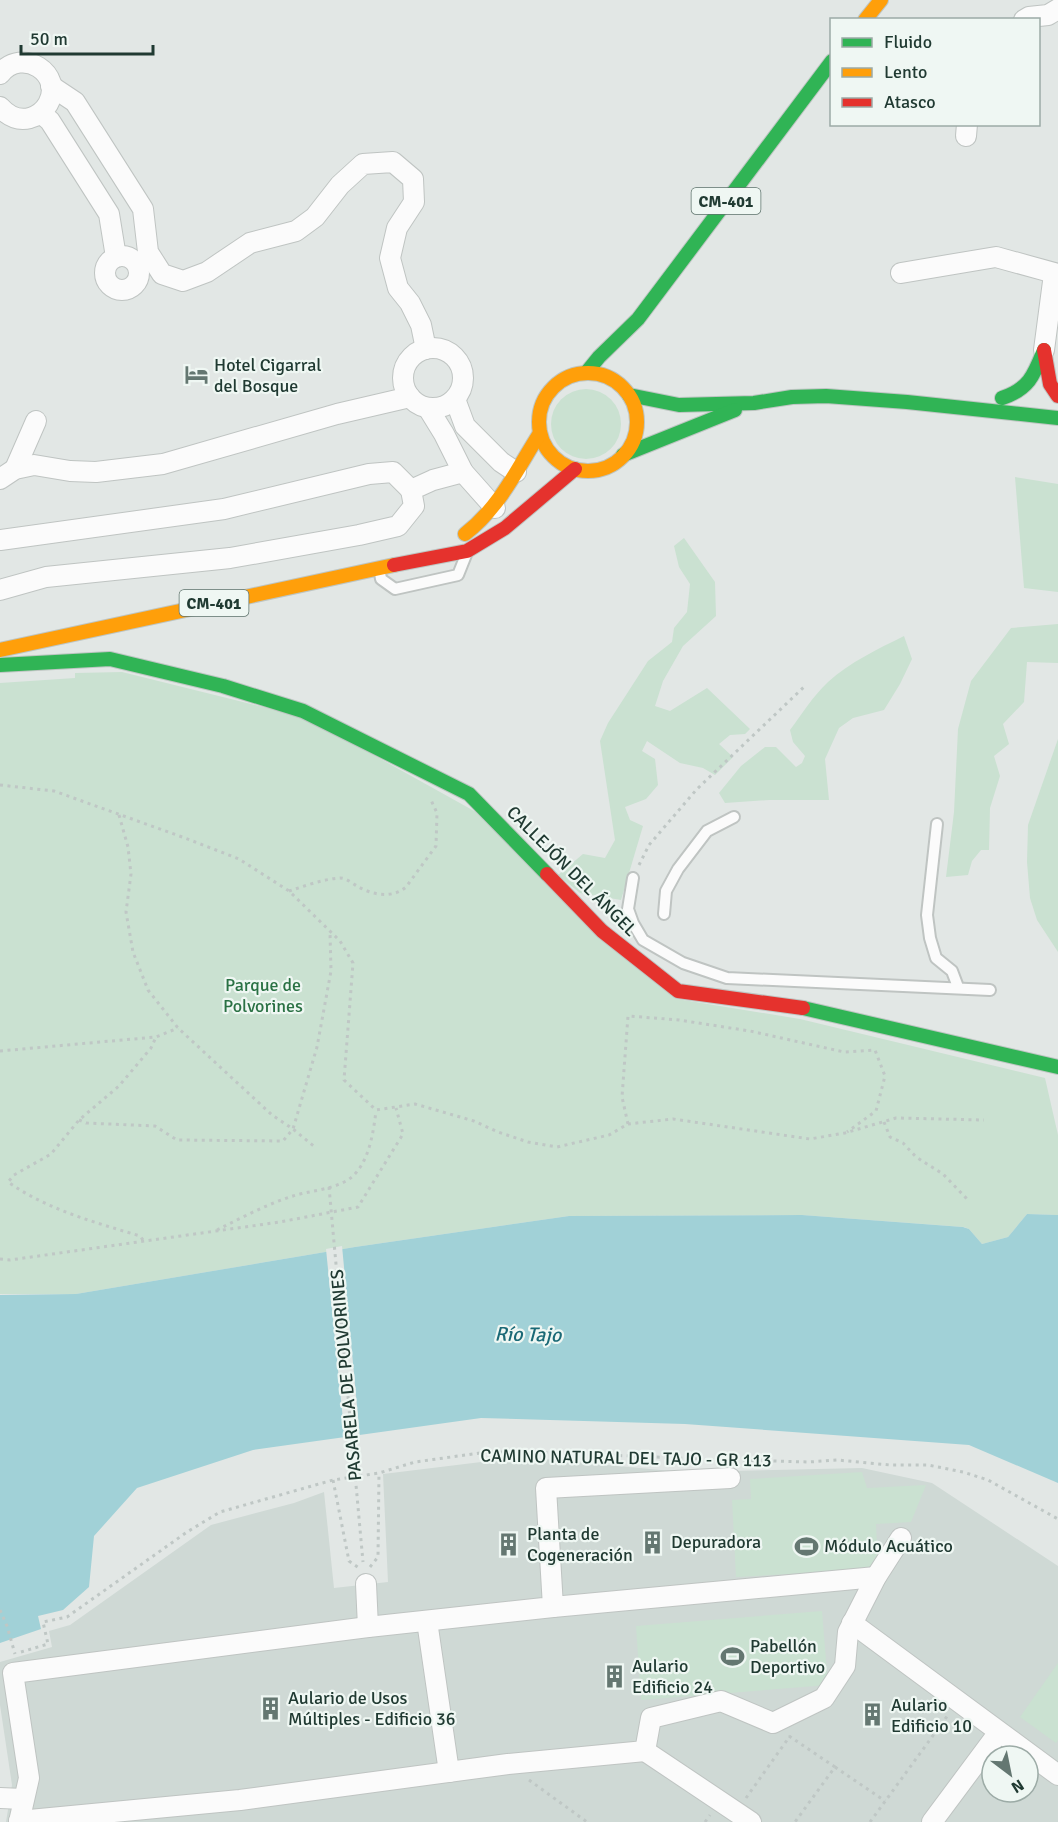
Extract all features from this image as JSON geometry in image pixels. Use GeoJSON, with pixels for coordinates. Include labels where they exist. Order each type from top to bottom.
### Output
{"type":"FeatureCollection","features":[{"type":"Feature","properties":{"kind":"main road"},"geometry":{"type":"LineString","coordinates":[[867,18],[881,0]]}},
{"type":"Feature","properties":{"kind":"main road","name":"CM-401"},"geometry":{"type":"LineString","coordinates":[[429,558],[473,528],[495,508],[540,432],[539,418],[542,404],[549,392],[559,382],[572,375],[586,373],[638,319],[830,61]]}},
{"type":"Feature","properties":{"kind":"main road","name":"CM-401"},"geometry":{"type":"LineString","coordinates":[[631,346],[638,319]]}},
{"type":"Feature","properties":{"kind":"main road"},"geometry":{"type":"LineString","coordinates":[[1024,400],[997,397],[1013,395],[1028,385],[1044,350]]}},
{"type":"Feature","properties":{"kind":"main road"},"geometry":{"type":"LineString","coordinates":[[1044,350],[1054,401]]}},
{"type":"Feature","properties":{"kind":"main road"},"geometry":{"type":"LineString","coordinates":[[586,373],[600,374],[627,387],[679,405],[754,403],[792,397],[826,396],[1058,418]]}},
{"type":"Feature","properties":{"kind":"main road"},"geometry":{"type":"LineString","coordinates":[[826,396],[886,386]]}},
{"type":"Feature","properties":{"kind":"main road"},"geometry":{"type":"LineString","coordinates":[[540,432],[552,455],[563,464],[588,471],[613,464],[631,445],[636,426],[635,407],[627,387]]}},
{"type":"Feature","properties":{"kind":"main road"},"geometry":{"type":"LineString","coordinates":[[623,455],[754,403]]}},
{"type":"Feature","properties":{"kind":"main road","name":"CM-401"},"geometry":{"type":"LineString","coordinates":[[0,650],[340,576],[467,551],[505,528],[575,469]]}},
{"type":"Feature","properties":{"kind":"main road","name":"CALLEJÓN DEL ÁNGEL"},"geometry":{"type":"LineString","coordinates":[[0,665],[110,659],[223,686],[303,711],[469,794],[602,931],[678,991],[809,1008],[1058,1067]]}},
{"type":"Feature","properties":{"kind":"street"},"geometry":{"type":"LineString","coordinates":[[1027,18],[1048,15],[1058,9]]}},
{"type":"Feature","properties":{"kind":"street"},"geometry":{"type":"LineString","coordinates":[[0,74],[11,64],[28,62],[43,70],[51,86],[50,101],[41,113],[33,117],[16,118],[8,115],[0,107]]}},
{"type":"Feature","properties":{"kind":"street"},"geometry":{"type":"LineString","coordinates":[[51,86],[75,102],[143,209],[148,252],[162,274],[183,281],[207,272],[250,243],[296,231],[315,217],[340,185],[363,164],[393,162],[413,179],[414,202],[398,228],[390,258],[398,288],[410,303],[421,325],[426,349]]}},
{"type":"Feature","properties":{"kind":"street"},"geometry":{"type":"LineString","coordinates":[[41,113],[50,121],[109,214],[116,257]]}},
{"type":"Feature","properties":{"kind":"street"},"geometry":{"type":"LineString","coordinates":[[901,273],[996,257],[1056,274],[1044,350]]}},
{"type":"Feature","properties":{"kind":"street"},"geometry":{"type":"LineString","coordinates":[[426,349],[444,350],[453,355],[462,372],[463,381],[455,399],[437,408],[428,408],[418,404],[404,388],[404,369],[409,360],[416,353],[426,349]]}},
{"type":"Feature","properties":{"kind":"street"},"geometry":{"type":"LineString","coordinates":[[7,474],[34,465],[70,471],[96,472],[163,464],[337,414],[410,397]]}},
{"type":"Feature","properties":{"kind":"street"},"geometry":{"type":"LineString","coordinates":[[455,399],[465,426],[501,462],[516,472]]}},
{"type":"Feature","properties":{"kind":"street"},"geometry":{"type":"LineString","coordinates":[[428,408],[463,472],[495,508]]}},
{"type":"Feature","properties":{"kind":"street"},"geometry":{"type":"LineString","coordinates":[[7,474],[36,421]]}},
{"type":"Feature","properties":{"kind":"street"},"geometry":{"type":"LineString","coordinates":[[0,540],[224,509],[377,473],[393,472],[411,490],[414,506],[398,526],[359,535],[230,558],[46,577],[0,590]]}},
{"type":"Feature","properties":{"kind":"street"},"geometry":{"type":"LineString","coordinates":[[411,490],[433,480],[463,472]]}},
{"type":"Feature","properties":{"kind":"street"},"geometry":{"type":"LineString","coordinates":[[104,628],[110,659]]}},
{"type":"Feature","properties":{"kind":"street"},"geometry":{"type":"LineString","coordinates":[[553,1607],[546,1488],[729,1469]]}},
{"type":"Feature","properties":{"kind":"street"},"geometry":{"type":"LineString","coordinates":[[645,1751],[651,1718],[721,1701],[773,1724],[824,1698],[845,1666],[848,1632],[852,1623],[901,1538]]}},
{"type":"Feature","properties":{"kind":"street"},"geometry":{"type":"LineString","coordinates":[[744,1817],[645,1751],[508,1764],[240,1800],[19,1822],[29,1778],[13,1673],[368,1627],[553,1607],[876,1578]]}},
{"type":"Feature","properties":{"kind":"street"},"geometry":{"type":"LineString","coordinates":[[366,1584],[368,1627]]}},
{"type":"Feature","properties":{"kind":"street"},"geometry":{"type":"LineString","coordinates":[[427,1621],[449,1772]]}},
{"type":"Feature","properties":{"kind":"street"},"geometry":{"type":"LineString","coordinates":[[852,1623],[1058,1775]]}},
{"type":"Feature","properties":{"kind":"street"},"geometry":{"type":"LineString","coordinates":[[932,1822],[999,1732]]}},
{"type":"Feature","properties":{"kind":"street"},"geometry":{"type":"LineString","coordinates":[[0,1798],[23,1799]]}},
{"type":"Feature","properties":{"kind":"lane"},"geometry":{"type":"LineString","coordinates":[[379,569],[381,579],[395,589],[458,575],[467,551]]}},
{"type":"Feature","properties":{"kind":"lane"},"geometry":{"type":"LineString","coordinates":[[664,914],[666,891],[678,869],[707,831],[734,817]]}},
{"type":"Feature","properties":{"kind":"lane"},"geometry":{"type":"LineString","coordinates":[[937,824],[927,915],[936,958],[952,971],[958,987]]}},
{"type":"Feature","properties":{"kind":"lane"},"geometry":{"type":"LineString","coordinates":[[633,878],[628,909],[633,923],[644,940],[683,963],[727,978],[990,990]]}},
{"type":"Feature","properties":{"kind":"path"},"geometry":{"type":"LineString","coordinates":[[633,878],[649,845],[697,789],[806,685]]}},
{"type":"Feature","properties":{"kind":"path"},"geometry":{"type":"LineString","coordinates":[[0,785],[54,791],[119,814],[239,859],[289,891],[340,941],[353,963],[344,1080],[376,1110],[415,1104],[474,1121],[528,1142],[557,1147],[609,1135],[628,1124],[673,1119],[810,1139],[845,1133],[896,1118],[984,1120]]}},
{"type":"Feature","properties":{"kind":"path"},"geometry":{"type":"LineString","coordinates":[[289,891],[343,878],[368,892],[386,895],[400,892],[436,846],[437,813],[429,796]]}},
{"type":"Feature","properties":{"kind":"path"},"geometry":{"type":"LineString","coordinates":[[119,814],[128,847],[131,874],[126,912],[133,952],[148,990],[178,1028],[272,1115],[316,1148]]}},
{"type":"Feature","properties":{"kind":"path"},"geometry":{"type":"LineString","coordinates":[[79,1120],[86,1123],[155,1126],[177,1140],[283,1141],[293,1129],[319,1036],[331,971],[330,931]]}},
{"type":"Feature","properties":{"kind":"path"},"geometry":{"type":"LineString","coordinates":[[628,1124],[622,1097],[628,1016],[679,1020],[750,1030],[844,1052],[875,1050],[885,1076],[876,1111],[845,1133]]}},
{"type":"Feature","properties":{"kind":"path"},"geometry":{"type":"LineString","coordinates":[[0,1051],[156,1037],[178,1028]]}},
{"type":"Feature","properties":{"kind":"path"},"geometry":{"type":"LineString","coordinates":[[143,1241],[140,1236],[57,1210],[8,1182],[14,1175],[51,1154],[79,1120],[119,1086],[151,1048],[156,1037]]}},
{"type":"Feature","properties":{"kind":"path"},"geometry":{"type":"LineString","coordinates":[[0,1259],[10,1260],[212,1232],[358,1207],[403,1134],[396,1108]]}},
{"type":"Feature","properties":{"kind":"path"},"geometry":{"type":"LineString","coordinates":[[212,1232],[292,1196],[345,1182],[362,1166],[373,1137],[376,1110]]}},
{"type":"Feature","properties":{"kind":"path"},"geometry":{"type":"LineString","coordinates":[[884,1122],[891,1137],[903,1143],[916,1157],[944,1174],[969,1201]]}},
{"type":"Feature","properties":{"kind":"path","name":"PASARELA DE POLVORINES"},"geometry":{"type":"LineString","coordinates":[[329,1187],[363,1562]]}},
{"type":"Feature","properties":{"kind":"path","name":"CAMINO NATURAL DEL TAJO - GR 113"},"geometry":{"type":"LineString","coordinates":[[8,1656],[48,1644],[43,1622],[67,1617],[187,1532],[220,1512],[333,1480],[379,1473],[415,1462],[487,1452],[708,1460]]}},
{"type":"Feature","properties":{"kind":"path","name":"CAMINO NATURAL DEL TAJO - GR 113"},"geometry":{"type":"LineString","coordinates":[[729,1469],[837,1460],[890,1465],[928,1465],[988,1480],[1058,1519]]}},
{"type":"Feature","properties":{"kind":"path"},"geometry":{"type":"LineString","coordinates":[[333,1480],[349,1561],[355,1567],[364,1570],[373,1566],[378,1557],[379,1473]]}},
{"type":"Feature","properties":{"kind":"path"},"geometry":{"type":"LineString","coordinates":[[0,1610],[15,1654]]}},
{"type":"Feature","properties":{"kind":"path"},"geometry":{"type":"LineString","coordinates":[[870,1822],[958,1702]]}},
{"type":"Feature","properties":{"kind":"path"},"geometry":{"type":"LineString","coordinates":[[773,1724],[885,1801]]}},
{"type":"Feature","properties":{"kind":"path"},"geometry":{"type":"LineString","coordinates":[[744,1817],[790,1736]]}},
{"type":"Feature","properties":{"kind":"path"},"geometry":{"type":"LineString","coordinates":[[508,1764],[587,1822]]}},
{"type":"Feature","properties":{"kind":"path"},"geometry":{"type":"LineString","coordinates":[[795,1822],[835,1767]]}},
{"type":"Feature","properties":{"kind":"shaded area"},"geometry":{"type":"Polygon","coordinates":[[[522,1457],[682,1472],[862,1468],[932,1483],[1058,1566],[1058,1822],[6,1822],[12,1785],[0,1705],[0,1662],[52,1647],[49,1631],[70,1625],[211,1525],[294,1503],[324,1492],[334,1588],[388,1582],[383,1474],[522,1457]]]}},
{"type":"Feature","properties":{"kind":"green space"},"geometry":{"type":"Polygon","coordinates":[[[586,389],[605,395],[615,405],[621,424],[615,443],[605,453],[586,459],[567,453],[557,443],[551,424],[557,405],[567,395],[586,389]]]}},
{"type":"Feature","properties":{"kind":"green space"},"geometry":{"type":"Polygon","coordinates":[[[1015,477],[1058,484],[1058,592],[1024,588],[1015,477]]]}},
{"type":"Feature","properties":{"kind":"green space"},"geometry":{"type":"Polygon","coordinates":[[[684,538],[715,582],[716,616],[683,646],[663,681],[655,706],[670,711],[707,688],[750,729],[745,734],[730,735],[719,744],[733,757],[715,775],[703,768],[680,763],[647,741],[642,751],[655,759],[658,785],[646,799],[625,807],[630,820],[643,826],[621,900],[580,893],[558,875],[583,854],[605,858],[615,840],[600,741],[608,723],[648,661],[672,642],[674,628],[687,612],[690,584],[679,567],[674,546],[684,538]]]}},
{"type":"Feature","properties":{"kind":"green space"},"geometry":{"type":"Polygon","coordinates":[[[1058,624],[1058,663],[1027,662],[1024,702],[1003,724],[1009,744],[994,756],[1000,776],[990,808],[989,850],[981,850],[972,861],[968,875],[946,877],[954,812],[958,729],[971,681],[1011,628],[1058,624]]]}},
{"type":"Feature","properties":{"kind":"green space"},"geometry":{"type":"Polygon","coordinates":[[[904,636],[912,659],[884,710],[853,718],[839,728],[825,759],[829,800],[725,803],[719,793],[741,766],[765,747],[776,747],[796,767],[802,763],[805,756],[793,742],[790,730],[813,699],[828,682],[846,668],[864,656],[904,636]]]}},
{"type":"Feature","properties":{"kind":"green space","name":"Parque de Polvorines"},"geometry":{"type":"Polygon","coordinates":[[[122,672],[307,718],[476,812],[677,999],[800,1019],[1045,1078],[1058,1135],[1058,1215],[1027,1214],[1008,1237],[982,1244],[969,1229],[964,1227],[802,1215],[569,1216],[355,1247],[76,1294],[0,1294],[0,683],[75,678],[75,673],[122,672]]]}},
{"type":"Feature","properties":{"kind":"green space"},"geometry":{"type":"Polygon","coordinates":[[[1058,739],[1058,952],[1037,920],[1030,898],[1027,862],[1028,825],[1058,739]]]}},
{"type":"Feature","properties":{"kind":"green space","name":"Módulo Acuático"},"geometry":{"type":"Polygon","coordinates":[[[862,1472],[867,1488],[926,1485],[911,1522],[876,1524],[878,1569],[736,1577],[732,1500],[751,1499],[750,1479],[862,1472]]]}},
{"type":"Feature","properties":{"kind":"green space","name":"Pabellón Deportivo"},"geometry":{"type":"Polygon","coordinates":[[[822,1611],[828,1685],[641,1700],[636,1626],[822,1611]]]}},
{"type":"Feature","properties":{"kind":"green space"},"geometry":{"type":"Polygon","coordinates":[[[1058,1663],[1058,1740],[1056,1743],[1020,1717],[1058,1663]]]}},
{"type":"Feature","properties":{"kind":"water","name":"Río Tajo"},"geometry":{"type":"Polygon","coordinates":[[[1027,1214],[1058,1215],[1058,1483],[969,1445],[685,1424],[481,1418],[253,1450],[137,1488],[94,1536],[89,1587],[63,1610],[38,1616],[41,1629],[0,1643],[0,1295],[76,1294],[355,1247],[569,1216],[802,1215],[963,1227],[969,1229],[982,1244],[1008,1237],[1027,1214]]]}},
{"type":"Feature","properties":{"kind":"pier"},"geometry":{"type":"Polygon","coordinates":[[[342,1246],[360,1438],[345,1440],[326,1249],[342,1246]]]}},
{"type":"Feature","properties":{"kind":"traffic: fast"},"geometry":{"type":"LineString","coordinates":[[586,373],[638,319],[830,64]]}},
{"type":"Feature","properties":{"kind":"traffic: fast"},"geometry":{"type":"LineString","coordinates":[[1002,398],[1025,385],[1037,367],[1044,350]]}},
{"type":"Feature","properties":{"kind":"traffic: fast"},"geometry":{"type":"LineString","coordinates":[[629,395],[679,405],[754,403],[792,397],[826,396],[1058,418]]}},
{"type":"Feature","properties":{"kind":"traffic: fast"},"geometry":{"type":"LineString","coordinates":[[623,455],[735,410]]}},
{"type":"Feature","properties":{"kind":"traffic: fast"},"geometry":{"type":"LineString","coordinates":[[0,665],[110,659],[223,686],[303,711],[469,794],[547,874]]}},
{"type":"Feature","properties":{"kind":"traffic: fast"},"geometry":{"type":"LineString","coordinates":[[803,1008],[1058,1067]]}},
{"type":"Feature","properties":{"kind":"traffic: slow"},"geometry":{"type":"LineString","coordinates":[[867,18],[881,0]]}},
{"type":"Feature","properties":{"kind":"traffic: slow"},"geometry":{"type":"LineString","coordinates":[[588,373],[607,377],[622,388],[633,403],[637,422],[633,441],[622,456],[607,467],[588,471],[569,467],[554,456],[543,441],[539,422],[543,403],[554,388],[569,377],[588,373]]}},
{"type":"Feature","properties":{"kind":"traffic: slow"},"geometry":{"type":"LineString","coordinates":[[465,534],[498,500],[540,433]]}},
{"type":"Feature","properties":{"kind":"traffic: slow"},"geometry":{"type":"LineString","coordinates":[[0,650],[394,565]]}},
{"type":"Feature","properties":{"kind":"traffic: jam"},"geometry":{"type":"LineString","coordinates":[[1044,350],[1050,384],[1058,396]]}},
{"type":"Feature","properties":{"kind":"traffic: jam"},"geometry":{"type":"LineString","coordinates":[[394,565],[467,551],[505,528],[575,469]]}},
{"type":"Feature","properties":{"kind":"traffic: jam"},"geometry":{"type":"LineString","coordinates":[[547,874],[602,931],[678,991],[803,1008]]}},
{"type":"Feature","properties":{"kind":"place","name":"Hotel Cigarral del Bosque"},"geometry":{"type":"Point","coordinates":[196,375]}},
{"type":"Feature","properties":{"kind":"place","name":"Depuradora"},"geometry":{"type":"Point","coordinates":[653,1542]}},
{"type":"Feature","properties":{"kind":"place","name":"Planta de Cogeneración"},"geometry":{"type":"Point","coordinates":[509,1544]}},
{"type":"Feature","properties":{"kind":"place","name":"Módulo Acuático"},"geometry":{"type":"Point","coordinates":[806,1546]}},
{"type":"Feature","properties":{"kind":"place","name":"Pabellón Deportivo"},"geometry":{"type":"Point","coordinates":[732,1656]}},
{"type":"Feature","properties":{"kind":"place","name":"Aulario Edificio 24"},"geometry":{"type":"Point","coordinates":[614,1676]}},
{"type":"Feature","properties":{"kind":"place","name":"Aulario de Usos Múltiples - Edificio 36"},"geometry":{"type":"Point","coordinates":[270,1708]}},
{"type":"Feature","properties":{"kind":"place","name":"Aulario Edificio 10"},"geometry":{"type":"Point","coordinates":[873,1715]}}]}
